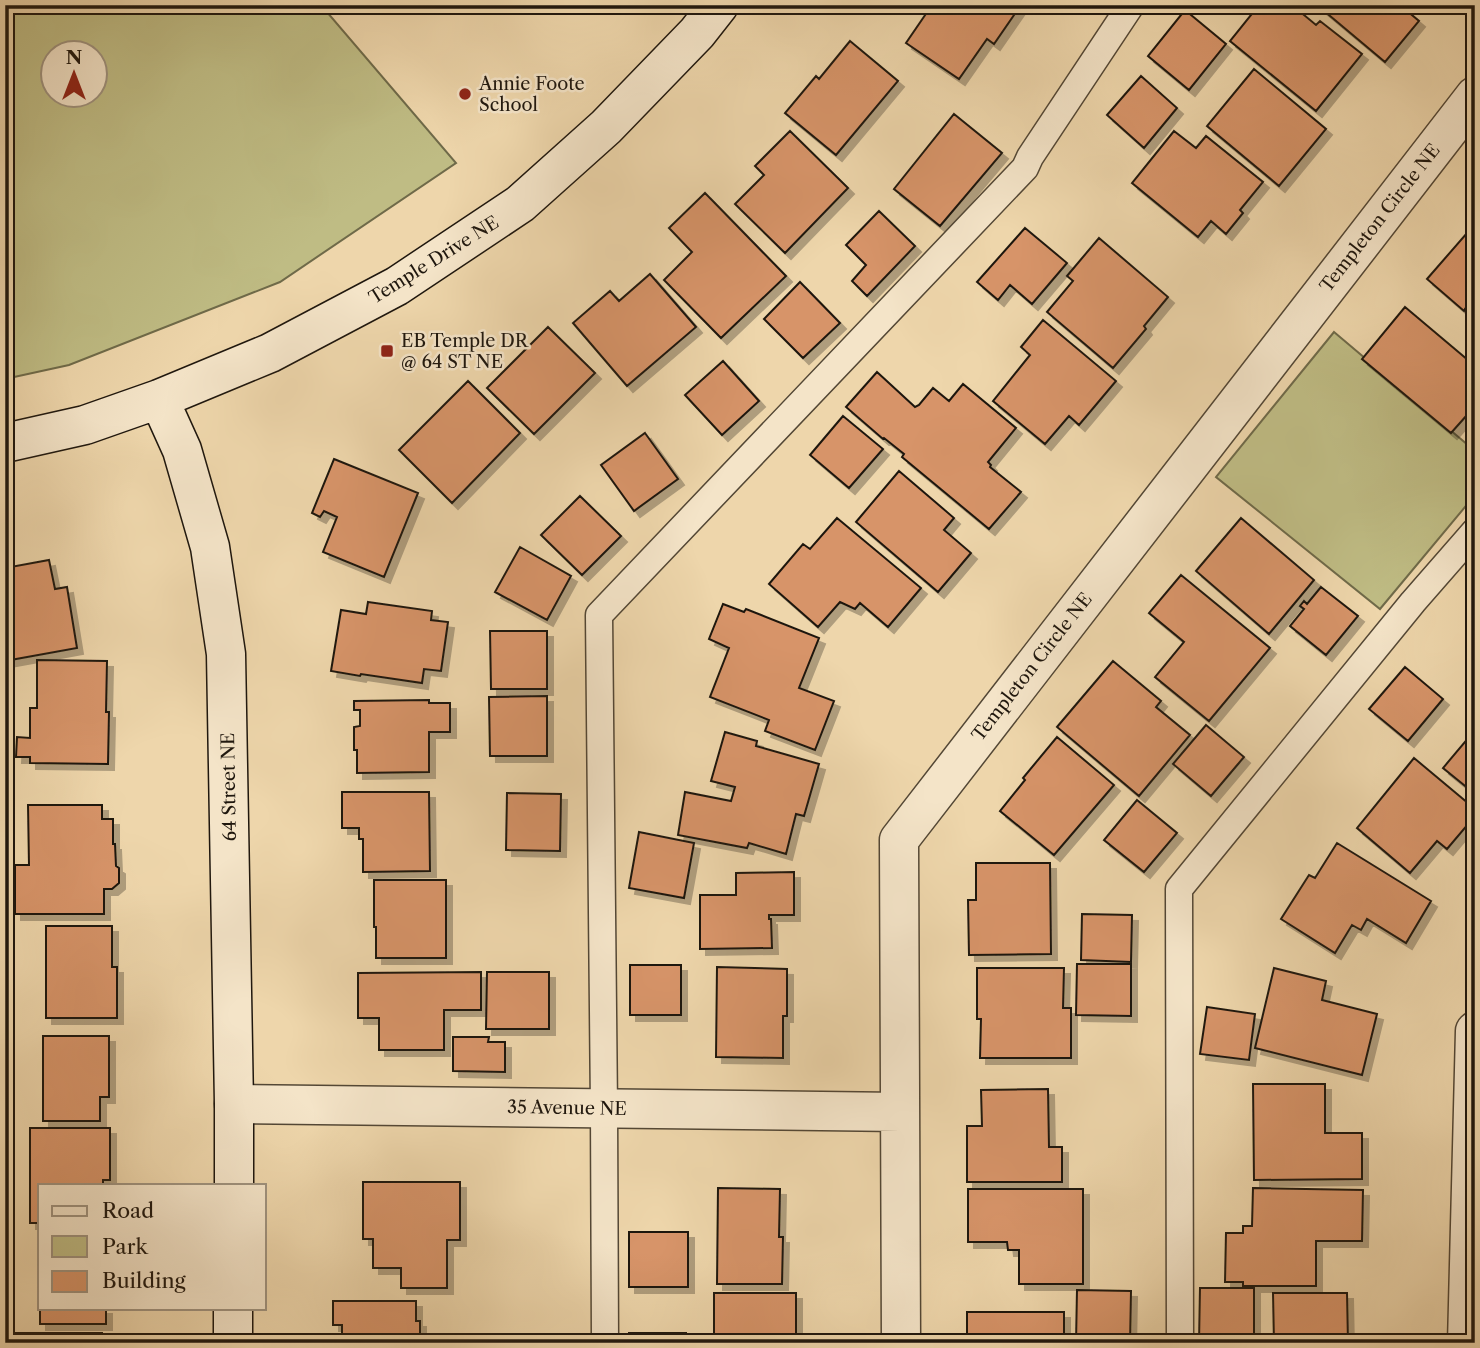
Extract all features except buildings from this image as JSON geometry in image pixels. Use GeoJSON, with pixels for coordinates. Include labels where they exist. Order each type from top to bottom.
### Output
{"type":"FeatureCollection","features":[{"type":"Feature","properties":{"kind":"street","name":"Temple Drive NE"},"geometry":{"type":"LineString","coordinates":[[5,443],[85,425],[159,399],[270,353],[397,286],[520,204],[606,127],[697,33],[719,5]]}},
{"type":"Feature","properties":{"kind":"street","name":"Templeton Circle NE"},"geometry":{"type":"LineString","coordinates":[[901,1343],[899,839],[1475,96]]}},
{"type":"Feature","properties":{"kind":"street","name":"64 Street NE"},"geometry":{"type":"LineString","coordinates":[[159,399],[182,450],[210,547],[226,654],[233,1184]]}},
{"type":"Feature","properties":{"kind":"street"},"geometry":{"type":"LineString","coordinates":[[1467,1343],[1475,1031]]}},
{"type":"Feature","properties":{"kind":"street","name":"35 Avenue NE"},"geometry":{"type":"LineString","coordinates":[[234,1104],[900,1112]]}},
{"type":"Feature","properties":{"kind":"street"},"geometry":{"type":"LineString","coordinates":[[233,1310],[233,1343]]}},
{"type":"Feature","properties":{"kind":"lane"},"geometry":{"type":"LineString","coordinates":[[605,1343],[599,615],[1025,168],[1131,5]]}},
{"type":"Feature","properties":{"kind":"lane"},"geometry":{"type":"LineString","coordinates":[[1180,1343],[1179,889],[1404,613],[1475,531]]}},
{"type":"Feature","properties":{"kind":"green space"},"geometry":{"type":"Polygon","coordinates":[[[5,5],[321,5],[456,163],[280,282],[69,365],[5,379],[5,5]]]}},
{"type":"Feature","properties":{"kind":"green space"},"geometry":{"type":"Polygon","coordinates":[[[1334,332],[1475,451],[1475,495],[1380,609],[1216,477],[1334,332]]]}},
{"type":"Feature","properties":{"kind":"place","name":"Annie Foote School"},"geometry":{"type":"Point","coordinates":[465,94]}},
{"type":"Feature","properties":{"kind":"place","name":"EB Temple DR @ 64 ST NE"},"geometry":{"type":"Point","coordinates":[387,351]}}]}
